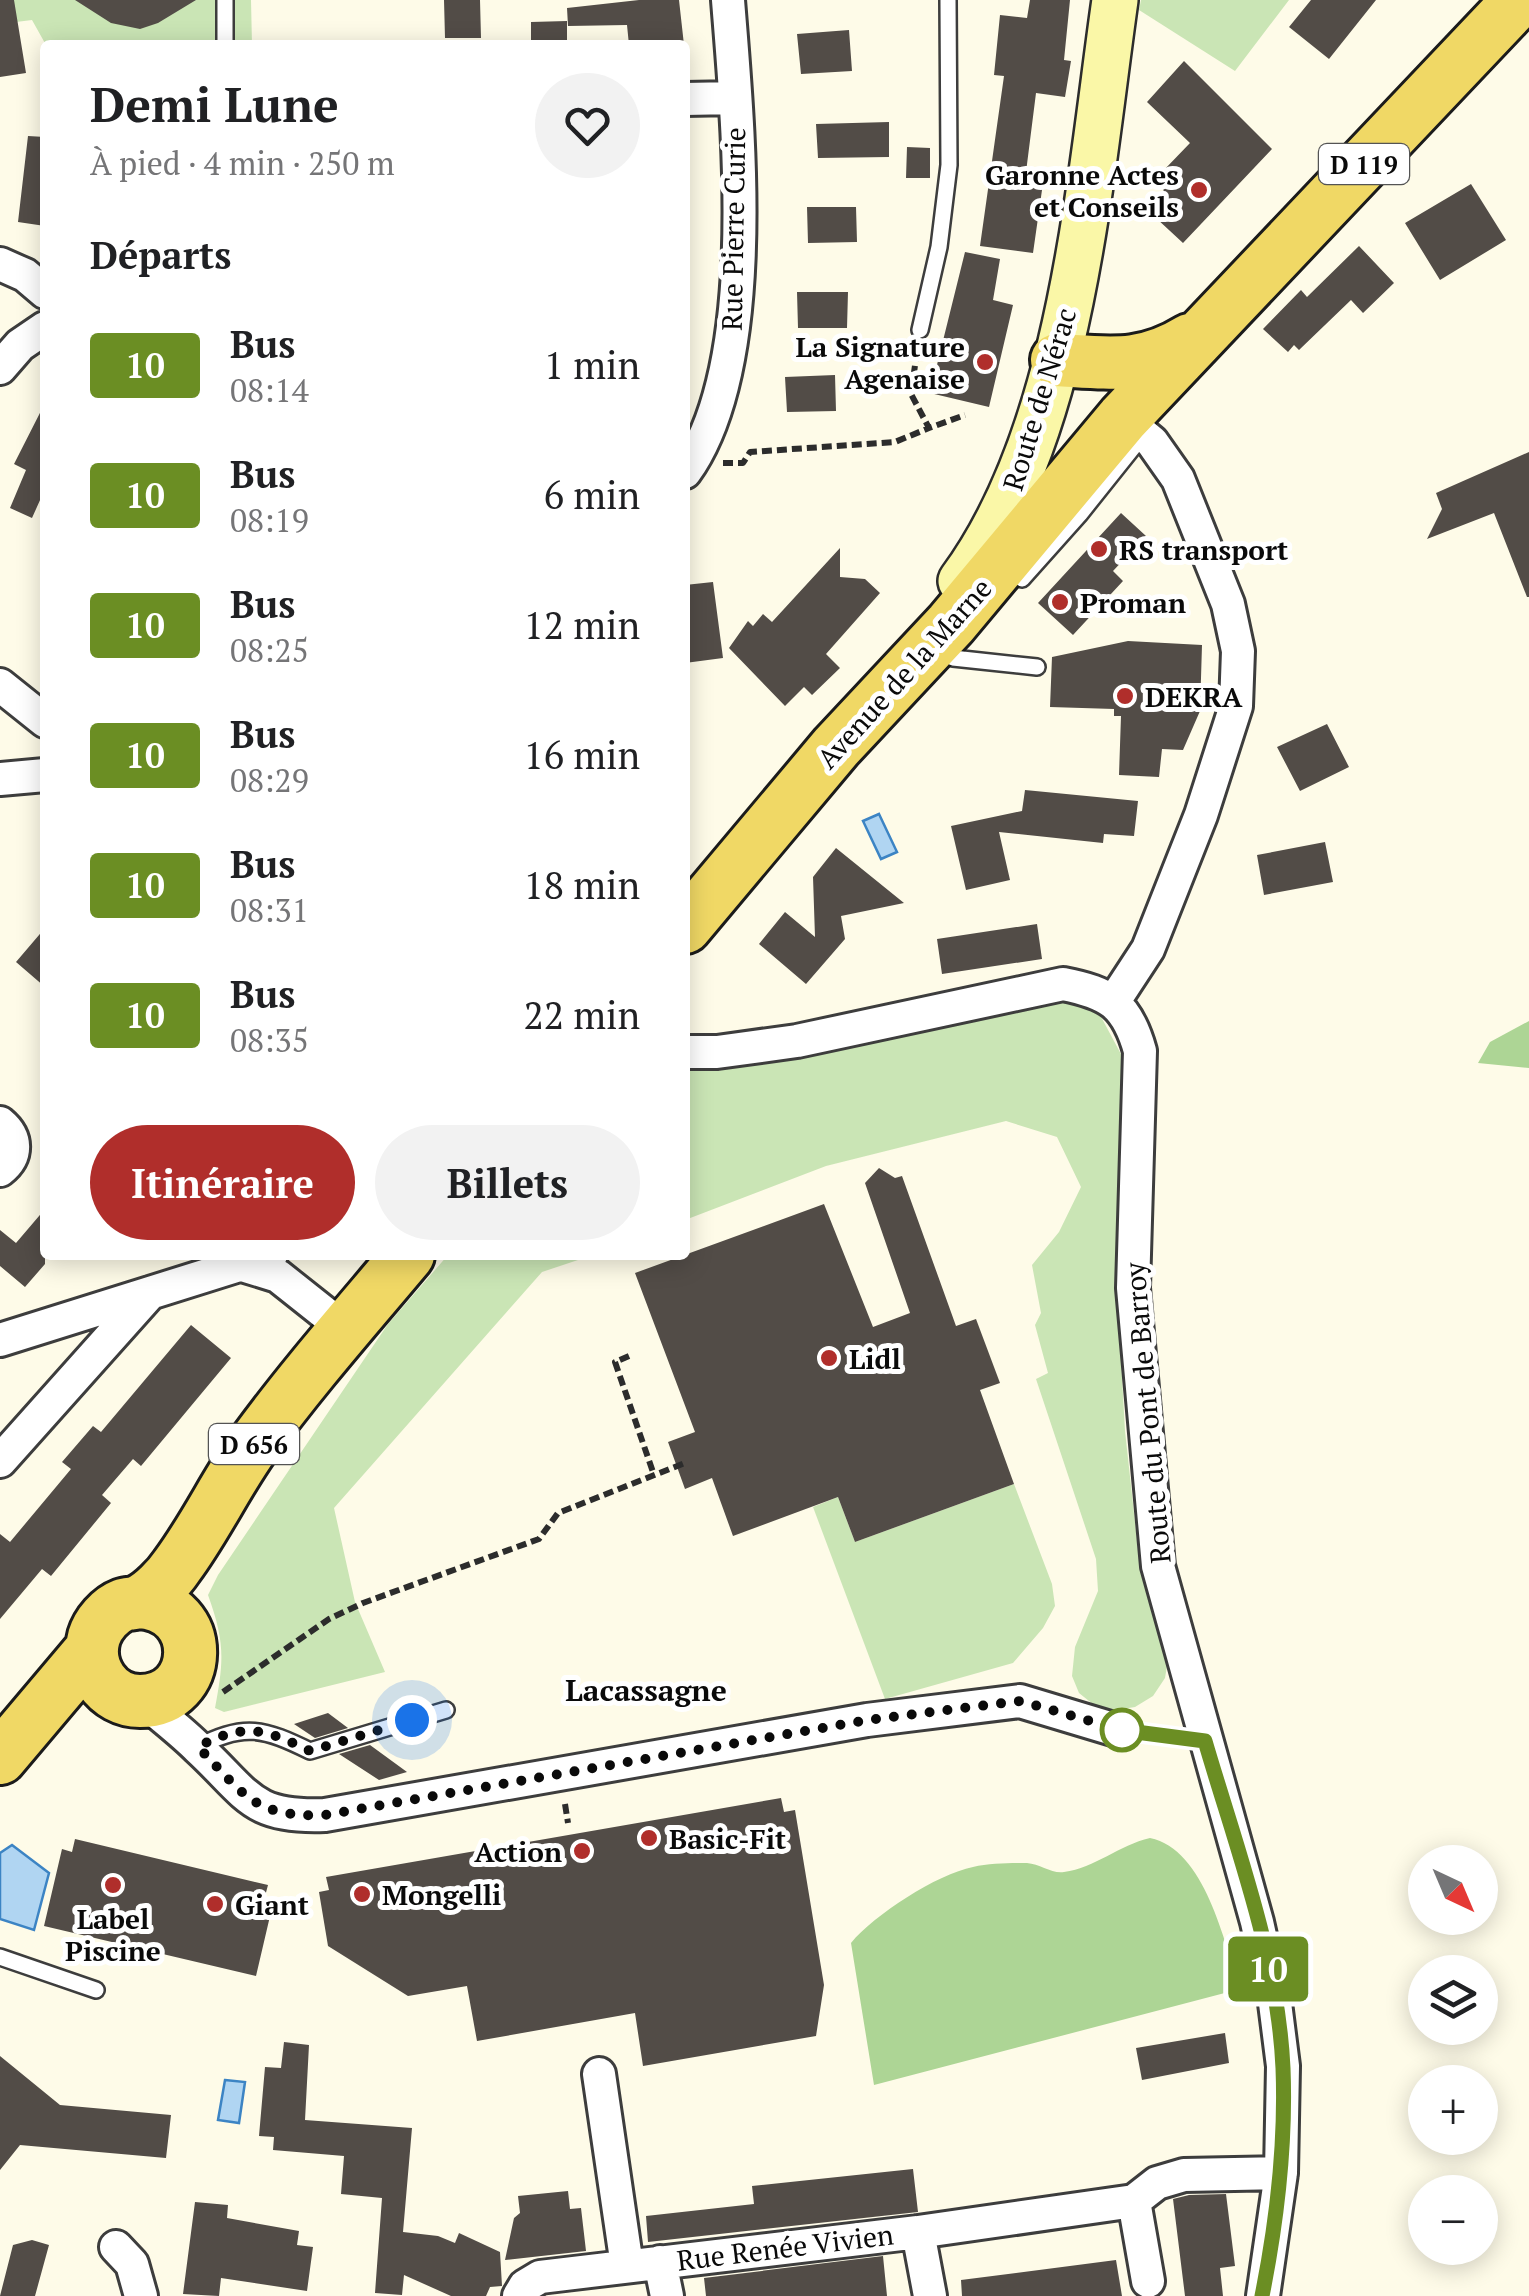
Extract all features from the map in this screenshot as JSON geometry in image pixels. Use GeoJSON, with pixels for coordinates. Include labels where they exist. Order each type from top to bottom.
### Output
{"type":"FeatureCollection","features":[{"type":"Feature","properties":{"kind":"main road","name":"Route de Nérac"},"geometry":{"type":"LineString","coordinates":[[836,747],[969,570],[998,526],[1023,466],[1057,360],[1079,251],[1116,0]]}},
{"type":"Feature","properties":{"kind":"main road","name":"D 119"},"geometry":{"type":"LineString","coordinates":[[1133,427],[1208,328],[1519,0]]}},
{"type":"Feature","properties":{"kind":"main road","name":"D 119"},"geometry":{"type":"LineString","coordinates":[[1057,360],[1124,364],[1148,361],[1208,328]]}},
{"type":"Feature","properties":{"kind":"main road"},"geometry":{"type":"LineString","coordinates":[[1057,360],[1133,427]]}},
{"type":"Feature","properties":{"kind":"main road","name":"Avenue de la Marne"},"geometry":{"type":"LineString","coordinates":[[690,921],[836,747],[955,628],[1133,427]]}},
{"type":"Feature","properties":{"kind":"main road","name":"D 656"},"geometry":{"type":"LineString","coordinates":[[163,1595],[255,1442],[404,1260]]}},
{"type":"Feature","properties":{"kind":"main road"},"geometry":{"type":"LineString","coordinates":[[0,1766],[67,1720],[164,1694],[189,1664],[189,1638],[163,1595],[111,1612],[94,1635],[92,1649],[98,1676],[164,1694]]}},
{"type":"Feature","properties":{"kind":"main road"},"geometry":{"type":"LineString","coordinates":[[0,1758],[92,1649]]}},
{"type":"Feature","properties":{"kind":"street","name":"Rue Pierre Curie"},"geometry":{"type":"LineString","coordinates":[[690,462],[716,401],[733,322],[739,178],[728,0]]}},
{"type":"Feature","properties":{"kind":"street","name":"Rue Pierre Curie"},"geometry":{"type":"LineString","coordinates":[[690,100],[735,98]]}},
{"type":"Feature","properties":{"kind":"street"},"geometry":{"type":"LineString","coordinates":[[0,264],[25,275],[40,288]]}},
{"type":"Feature","properties":{"kind":"street"},"geometry":{"type":"LineString","coordinates":[[0,368],[20,345],[40,331]]}},
{"type":"Feature","properties":{"kind":"street"},"geometry":{"type":"LineString","coordinates":[[690,1052],[797,1041],[1063,984],[1096,990],[1114,1001],[1148,949],[1201,815],[1236,706],[1238,670],[1228,604],[1178,479],[1166,458],[1133,427]]}},
{"type":"Feature","properties":{"kind":"street"},"geometry":{"type":"LineString","coordinates":[[0,684],[40,716]]}},
{"type":"Feature","properties":{"kind":"street"},"geometry":{"type":"LineString","coordinates":[[0,779],[40,775]]}},
{"type":"Feature","properties":{"kind":"street","name":"Route du Pont de Barroy"},"geometry":{"type":"LineString","coordinates":[[1114,1001],[1133,1026],[1140,1051],[1133,1288],[1158,1566],[1258,1922],[1275,2002],[1283,2066],[1281,2173],[1262,2296]]}},
{"type":"Feature","properties":{"kind":"street"},"geometry":{"type":"LineString","coordinates":[[0,1122],[11,1133],[14,1145],[12,1158],[0,1170]]}},
{"type":"Feature","properties":{"kind":"street"},"geometry":{"type":"LineString","coordinates":[[0,1340],[253,1260]]}},
{"type":"Feature","properties":{"kind":"street"},"geometry":{"type":"LineString","coordinates":[[238,1264],[278,1276],[346,1330]]}},
{"type":"Feature","properties":{"kind":"street"},"geometry":{"type":"LineString","coordinates":[[0,1461],[150,1292]]}},
{"type":"Feature","properties":{"kind":"street"},"geometry":{"type":"LineString","coordinates":[[164,1694],[198,1747],[256,1804],[288,1816],[325,1815],[868,1720],[1020,1701],[1113,1729]]}},
{"type":"Feature","properties":{"kind":"street"},"geometry":{"type":"LineString","coordinates":[[599,2074],[627,2266]]}},
{"type":"Feature","properties":{"kind":"street","name":"Rue Renée Vivien"},"geometry":{"type":"LineString","coordinates":[[519,2296],[525,2286],[540,2277],[918,2232],[1134,2201],[1157,2183],[1184,2176],[1281,2173]]}},
{"type":"Feature","properties":{"kind":"street"},"geometry":{"type":"LineString","coordinates":[[1134,2201],[1148,2281]]}},
{"type":"Feature","properties":{"kind":"street"},"geometry":{"type":"LineString","coordinates":[[918,2232],[930,2296]]}},
{"type":"Feature","properties":{"kind":"street"},"geometry":{"type":"LineString","coordinates":[[116,2247],[132,2264],[141,2296]]}},
{"type":"Feature","properties":{"kind":"street"},"geometry":{"type":"LineString","coordinates":[[660,2262],[667,2296]]}},
{"type":"Feature","properties":{"kind":"lane"},"geometry":{"type":"LineString","coordinates":[[225,0],[226,40]]}},
{"type":"Feature","properties":{"kind":"lane"},"geometry":{"type":"LineString","coordinates":[[920,330],[939,247],[949,165],[948,0]]}},
{"type":"Feature","properties":{"kind":"lane"},"geometry":{"type":"LineString","coordinates":[[1010,592],[1080,514],[1133,427]]}},
{"type":"Feature","properties":{"kind":"lane"},"geometry":{"type":"LineString","coordinates":[[955,628],[953,658],[1037,667]]}},
{"type":"Feature","properties":{"kind":"lane"},"geometry":{"type":"LineString","coordinates":[[198,1747],[222,1734],[246,1729],[277,1735],[310,1751],[446,1710]]}},
{"type":"Feature","properties":{"kind":"lane"},"geometry":{"type":"LineString","coordinates":[[1113,1729],[1205,1741]]}},
{"type":"Feature","properties":{"kind":"lane"},"geometry":{"type":"LineString","coordinates":[[0,1957],[96,1990]]}},
{"type":"Feature","properties":{"kind":"path"},"geometry":{"type":"LineString","coordinates":[[920,330],[911,394],[929,428]]}},
{"type":"Feature","properties":{"kind":"path"},"geometry":{"type":"LineString","coordinates":[[690,467],[743,463],[750,452],[895,442],[965,415]]}},
{"type":"Feature","properties":{"kind":"path"},"geometry":{"type":"LineString","coordinates":[[630,1356],[615,1362],[654,1475]]}},
{"type":"Feature","properties":{"kind":"path"},"geometry":{"type":"LineString","coordinates":[[164,1694],[363,1603],[539,1539],[558,1513],[685,1463]]}},
{"type":"Feature","properties":{"kind":"green space"},"geometry":{"type":"Polygon","coordinates":[[[0,0],[251,0],[252,40],[43,40],[32,20],[0,24],[0,0]]]}},
{"type":"Feature","properties":{"kind":"green space"},"geometry":{"type":"Polygon","coordinates":[[[1141,0],[1289,0],[1235,71],[1139,10],[1141,0]]]}},
{"type":"Feature","properties":{"kind":"green space"},"geometry":{"type":"Polygon","coordinates":[[[1027,1000],[1080,1004],[1099,1013],[1122,1056],[1117,1287],[1125,1431],[1140,1568],[1168,1660],[1165,1678],[1153,1696],[1135,1707],[1110,1711],[1094,1705],[1079,1693],[1072,1676],[1075,1647],[1098,1591],[1096,1559],[1036,1379],[1048,1373],[1035,1325],[1041,1313],[1032,1265],[1059,1232],[1081,1187],[1057,1137],[1006,1121],[826,1166],[690,1218],[690,1069],[794,1059],[1027,1000]]]}},
{"type":"Feature","properties":{"kind":"green space"},"geometry":{"type":"Polygon","coordinates":[[[1529,1021],[1529,1068],[1478,1063],[1490,1042],[1529,1021]]]}},
{"type":"Feature","properties":{"kind":"green space"},"geometry":{"type":"Polygon","coordinates":[[[444,1260],[578,1260],[542,1272],[334,1508],[355,1602],[385,1672],[224,1712],[215,1708],[221,1651],[208,1595],[388,1324],[444,1260]]]}},
{"type":"Feature","properties":{"kind":"green space"},"geometry":{"type":"Polygon","coordinates":[[[1014,1484],[1052,1584],[1055,1606],[1043,1628],[1013,1663],[885,1699],[813,1507],[838,1497],[855,1542],[1014,1484]]]}},
{"type":"Feature","properties":{"kind":"green space"},"geometry":{"type":"Polygon","coordinates":[[[1150,1838],[1169,1846],[1198,1878],[1219,1923],[1240,1989],[874,2085],[851,1943],[861,1932],[907,1897],[958,1871],[1027,1863],[1064,1872],[1150,1838]]]}},
{"type":"Feature","properties":{"kind":"water"},"geometry":{"type":"Polygon","coordinates":[[[879,814],[897,852],[881,859],[863,821],[879,814]]]}},
{"type":"Feature","properties":{"kind":"water"},"geometry":{"type":"Polygon","coordinates":[[[12,1845],[49,1873],[34,1930],[0,1919],[0,1853],[12,1845]]]}},
{"type":"Feature","properties":{"kind":"water"},"geometry":{"type":"Polygon","coordinates":[[[225,2080],[245,2082],[239,2123],[218,2120],[225,2080]]]}},
{"type":"Feature","properties":{"kind":"building"},"geometry":{"type":"Polygon","coordinates":[[[0,0],[14,0],[26,73],[0,77],[0,0]]]}},
{"type":"Feature","properties":{"kind":"building"},"geometry":{"type":"Polygon","coordinates":[[[75,0],[196,0],[140,29],[111,23],[75,0]]]}},
{"type":"Feature","properties":{"kind":"building"},"geometry":{"type":"Polygon","coordinates":[[[444,0],[480,0],[481,38],[445,38],[444,0]]]}},
{"type":"Feature","properties":{"kind":"building"},"geometry":{"type":"Polygon","coordinates":[[[679,0],[683,40],[628,40],[627,25],[568,26],[567,8],[679,0]]]}},
{"type":"Feature","properties":{"kind":"building"},"geometry":{"type":"Polygon","coordinates":[[[1030,0],[1070,0],[1064,60],[1071,61],[1065,97],[1036,93],[1025,180],[1043,183],[1033,253],[980,246],[1004,76],[994,75],[1000,15],[1027,18],[1030,0]]]}},
{"type":"Feature","properties":{"kind":"building"},"geometry":{"type":"Polygon","coordinates":[[[1311,0],[1376,0],[1329,59],[1289,27],[1311,0]]]}},
{"type":"Feature","properties":{"kind":"building"},"geometry":{"type":"Polygon","coordinates":[[[567,21],[567,40],[531,40],[531,22],[567,21]]]}},
{"type":"Feature","properties":{"kind":"building"},"geometry":{"type":"Polygon","coordinates":[[[849,30],[852,71],[801,74],[797,34],[849,30]]]}},
{"type":"Feature","properties":{"kind":"building","name":"Garonne Actes et Conseils"},"geometry":{"type":"Polygon","coordinates":[[[1184,61],[1272,149],[1183,243],[1156,218],[1164,209],[1163,171],[1190,143],[1147,102],[1184,61]]]}},
{"type":"Feature","properties":{"kind":"building"},"geometry":{"type":"Polygon","coordinates":[[[889,122],[889,157],[818,158],[816,124],[889,122]]]}},
{"type":"Feature","properties":{"kind":"building"},"geometry":{"type":"Polygon","coordinates":[[[28,136],[40,137],[40,225],[18,222],[28,136]]]}},
{"type":"Feature","properties":{"kind":"building"},"geometry":{"type":"Polygon","coordinates":[[[907,147],[930,148],[930,178],[906,178],[907,147]]]}},
{"type":"Feature","properties":{"kind":"building"},"geometry":{"type":"Polygon","coordinates":[[[1471,184],[1506,240],[1440,280],[1405,223],[1471,184]]]}},
{"type":"Feature","properties":{"kind":"building"},"geometry":{"type":"Polygon","coordinates":[[[807,207],[856,207],[857,242],[808,243],[807,207]]]}},
{"type":"Feature","properties":{"kind":"building"},"geometry":{"type":"Polygon","coordinates":[[[1359,246],[1394,283],[1363,313],[1351,300],[1299,350],[1294,345],[1288,352],[1263,329],[1301,290],[1307,297],[1359,246]]]}},
{"type":"Feature","properties":{"kind":"building"},"geometry":{"type":"Polygon","coordinates":[[[965,252],[1000,259],[993,300],[1013,305],[989,407],[930,393],[965,252]]]}},
{"type":"Feature","properties":{"kind":"building"},"geometry":{"type":"Polygon","coordinates":[[[797,292],[848,292],[847,328],[798,328],[797,292]]]}},
{"type":"Feature","properties":{"kind":"building"},"geometry":{"type":"Polygon","coordinates":[[[835,375],[836,411],[787,412],[785,377],[835,375]]]}},
{"type":"Feature","properties":{"kind":"building"},"geometry":{"type":"Polygon","coordinates":[[[40,413],[40,500],[32,518],[10,508],[26,470],[14,464],[40,413]]]}},
{"type":"Feature","properties":{"kind":"building"},"geometry":{"type":"Polygon","coordinates":[[[1529,452],[1527,597],[1494,513],[1427,539],[1442,509],[1436,493],[1529,452]]]}},
{"type":"Feature","properties":{"kind":"building"},"geometry":{"type":"Polygon","coordinates":[[[1121,513],[1146,536],[1113,571],[1123,581],[1073,635],[1038,603],[1121,513]]]}},
{"type":"Feature","properties":{"kind":"building"},"geometry":{"type":"Polygon","coordinates":[[[840,548],[840,577],[865,579],[880,593],[826,654],[840,668],[812,695],[804,687],[785,706],[729,648],[748,621],[753,626],[763,614],[772,622],[840,548]]]}},
{"type":"Feature","properties":{"kind":"building"},"geometry":{"type":"Polygon","coordinates":[[[713,582],[723,658],[690,662],[690,584],[713,582]]]}},
{"type":"Feature","properties":{"kind":"building","name":"DEKRA"},"geometry":{"type":"Polygon","coordinates":[[[1128,641],[1202,645],[1200,711],[1183,750],[1162,749],[1159,777],[1119,775],[1121,716],[1114,716],[1114,709],[1050,707],[1052,657],[1128,641]]]}},
{"type":"Feature","properties":{"kind":"building"},"geometry":{"type":"Polygon","coordinates":[[[1327,724],[1349,767],[1300,791],[1277,747],[1327,724]]]}},
{"type":"Feature","properties":{"kind":"building"},"geometry":{"type":"Polygon","coordinates":[[[1025,790],[1138,801],[1134,836],[1104,834],[1103,843],[999,832],[1010,880],[966,890],[951,826],[1022,811],[1025,790]]]}},
{"type":"Feature","properties":{"kind":"building"},"geometry":{"type":"Polygon","coordinates":[[[1325,842],[1333,882],[1264,895],[1257,855],[1325,842]]]}},
{"type":"Feature","properties":{"kind":"building"},"geometry":{"type":"Polygon","coordinates":[[[836,848],[904,903],[841,916],[845,939],[806,984],[759,944],[785,912],[815,937],[813,877],[836,848]]]}},
{"type":"Feature","properties":{"kind":"building"},"geometry":{"type":"Polygon","coordinates":[[[1037,924],[1042,959],[942,974],[937,939],[1037,924]]]}},
{"type":"Feature","properties":{"kind":"building"},"geometry":{"type":"Polygon","coordinates":[[[40,934],[40,983],[16,962],[40,934]]]}},
{"type":"Feature","properties":{"kind":"building","name":"Lidl"},"geometry":{"type":"Polygon","coordinates":[[[879,1168],[895,1178],[902,1176],[956,1326],[976,1319],[1000,1383],[980,1390],[1014,1484],[855,1542],[838,1497],[733,1536],[712,1478],[685,1489],[668,1442],[695,1432],[635,1273],[671,1260],[690,1260],[690,1253],[824,1204],[873,1327],[910,1313],[865,1183],[879,1168]]]}},
{"type":"Feature","properties":{"kind":"building"},"geometry":{"type":"Polygon","coordinates":[[[40,1215],[40,1260],[45,1260],[45,1264],[25,1287],[0,1266],[0,1230],[16,1243],[40,1215]]]}},
{"type":"Feature","properties":{"kind":"building"},"geometry":{"type":"Polygon","coordinates":[[[191,1325],[231,1358],[141,1466],[133,1459],[102,1495],[111,1503],[51,1576],[42,1569],[0,1619],[0,1534],[10,1542],[71,1469],[62,1462],[93,1426],[101,1432],[191,1325]]]}},
{"type":"Feature","properties":{"kind":"building"},"geometry":{"type":"Polygon","coordinates":[[[328,1713],[348,1728],[315,1738],[294,1724],[328,1713]]]}},
{"type":"Feature","properties":{"kind":"building"},"geometry":{"type":"Polygon","coordinates":[[[370,1745],[407,1772],[379,1780],[339,1754],[370,1745]]]}},
{"type":"Feature","properties":{"kind":"building"},"geometry":{"type":"Polygon","coordinates":[[[781,1798],[784,1812],[795,1810],[824,1985],[816,2036],[643,2066],[635,2013],[477,2041],[467,1986],[408,1996],[328,1946],[319,1892],[329,1890],[326,1877],[781,1798]]]}},
{"type":"Feature","properties":{"kind":"building"},"geometry":{"type":"Polygon","coordinates":[[[75,1839],[268,1885],[264,1900],[274,1899],[256,1976],[44,1926],[62,1849],[72,1852],[75,1839]]]}},
{"type":"Feature","properties":{"kind":"building"},"geometry":{"type":"Polygon","coordinates":[[[1225,2033],[1229,2063],[1142,2080],[1136,2048],[1225,2033]]]}},
{"type":"Feature","properties":{"kind":"building"},"geometry":{"type":"Polygon","coordinates":[[[284,2042],[309,2045],[305,2120],[412,2128],[403,2232],[438,2236],[455,2243],[459,2233],[500,2252],[502,2286],[490,2287],[486,2296],[451,2296],[404,2275],[402,2295],[375,2293],[382,2198],[341,2194],[344,2156],[273,2150],[274,2137],[259,2136],[265,2067],[281,2068],[284,2042]]]}},
{"type":"Feature","properties":{"kind":"building"},"geometry":{"type":"Polygon","coordinates":[[[0,2056],[60,2105],[171,2115],[166,2158],[20,2145],[0,2170],[0,2056]]]}},
{"type":"Feature","properties":{"kind":"building"},"geometry":{"type":"Polygon","coordinates":[[[913,2169],[918,2212],[648,2242],[646,2216],[754,2204],[752,2186],[913,2169]]]}},
{"type":"Feature","properties":{"kind":"building"},"geometry":{"type":"Polygon","coordinates":[[[568,2191],[570,2209],[581,2208],[586,2251],[505,2260],[514,2218],[520,2213],[518,2196],[568,2191]]]}},
{"type":"Feature","properties":{"kind":"building"},"geometry":{"type":"Polygon","coordinates":[[[1226,2194],[1235,2266],[1220,2268],[1223,2296],[1185,2296],[1173,2199],[1226,2194]]]}},
{"type":"Feature","properties":{"kind":"building"},"geometry":{"type":"Polygon","coordinates":[[[195,2202],[228,2205],[227,2218],[299,2231],[297,2245],[313,2247],[307,2291],[221,2278],[219,2296],[183,2294],[195,2202]]]}},
{"type":"Feature","properties":{"kind":"building"},"geometry":{"type":"Polygon","coordinates":[[[32,2240],[49,2245],[35,2296],[0,2296],[13,2245],[32,2240]]]}},
{"type":"Feature","properties":{"kind":"building"},"geometry":{"type":"Polygon","coordinates":[[[883,2256],[887,2296],[706,2296],[704,2278],[883,2256]]]}},
{"type":"Feature","properties":{"kind":"building"},"geometry":{"type":"Polygon","coordinates":[[[1116,2260],[1122,2296],[962,2296],[961,2280],[1116,2260]]]}},
{"type":"Feature","properties":{"kind":"bus line","name":"10"},"geometry":{"type":"LineString","coordinates":[[1113,1729],[1205,1741],[1258,1922],[1275,2002],[1283,2066],[1281,2173],[1262,2296]]}},
{"type":"Feature","properties":{"kind":"place","name":"Garonne Actes et Conseils"},"geometry":{"type":"Point","coordinates":[1199,190]}},
{"type":"Feature","properties":{"kind":"place","name":"La Signature Agenaise"},"geometry":{"type":"Point","coordinates":[985,362]}},
{"type":"Feature","properties":{"kind":"place","name":"RS transport"},"geometry":{"type":"Point","coordinates":[1099,549]}},
{"type":"Feature","properties":{"kind":"place","name":"Proman"},"geometry":{"type":"Point","coordinates":[1060,602]}},
{"type":"Feature","properties":{"kind":"place","name":"DEKRA"},"geometry":{"type":"Point","coordinates":[1125,696]}},
{"type":"Feature","properties":{"kind":"place","name":"Lidl"},"geometry":{"type":"Point","coordinates":[829,1358]}},
{"type":"Feature","properties":{"kind":"place","name":"Basic-Fit"},"geometry":{"type":"Point","coordinates":[649,1838]}},
{"type":"Feature","properties":{"kind":"place","name":"Action"},"geometry":{"type":"Point","coordinates":[582,1851]}},
{"type":"Feature","properties":{"kind":"place","name":"Label Piscine"},"geometry":{"type":"Point","coordinates":[113,1885]}},
{"type":"Feature","properties":{"kind":"place","name":"Mongelli"},"geometry":{"type":"Point","coordinates":[362,1894]}},
{"type":"Feature","properties":{"kind":"place","name":"Giant"},"geometry":{"type":"Point","coordinates":[215,1904]}},
{"type":"Feature","properties":{"kind":"district","name":"Lacassagne"},"geometry":{"type":"Point","coordinates":[646,1690]}},
{"type":"Feature","properties":{"kind":"route"},"geometry":{"type":"LineString","coordinates":[[412,1720],[310,1751],[277,1735],[246,1729],[222,1734],[198,1747],[256,1804],[288,1816],[325,1815],[868,1720],[1020,1701],[1122,1730]]}}]}
